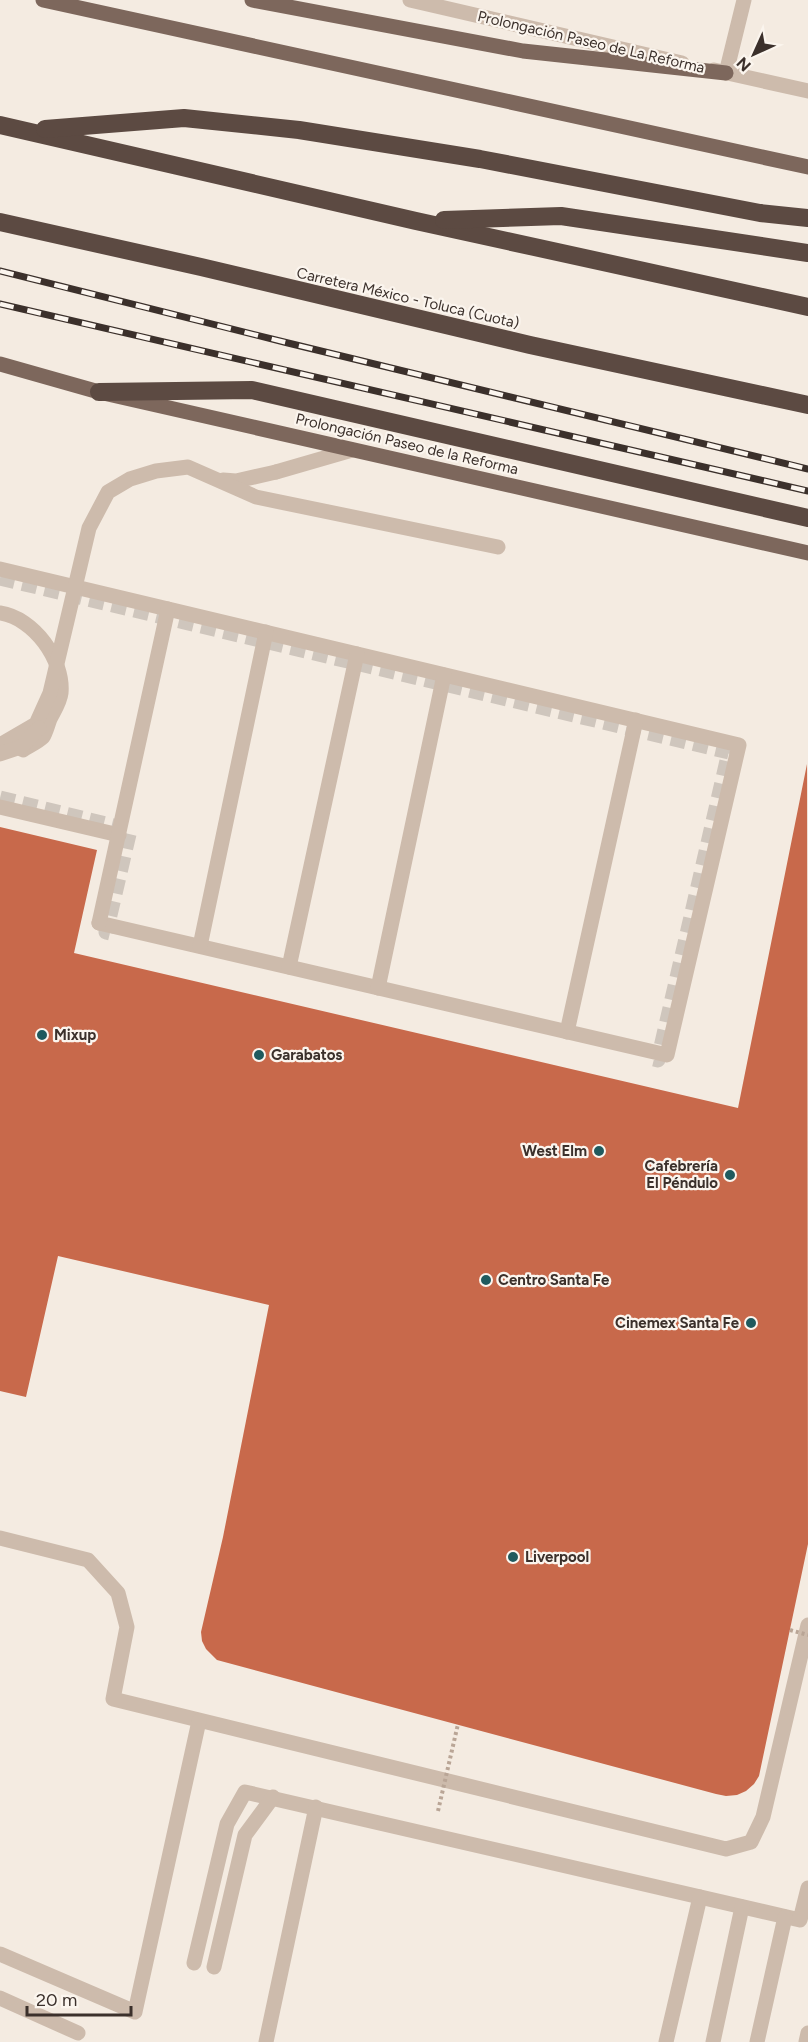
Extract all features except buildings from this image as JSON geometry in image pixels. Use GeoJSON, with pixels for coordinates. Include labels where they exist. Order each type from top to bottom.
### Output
{"type":"FeatureCollection","features":[{"type":"Feature","properties":{"kind":"highway"},"geometry":{"type":"LineString","coordinates":[[26,131],[184,118],[299,130],[480,159],[759,213],[808,218]]}},
{"type":"Feature","properties":{"kind":"highway"},"geometry":{"type":"LineString","coordinates":[[0,124],[416,221],[808,307]]}},
{"type":"Feature","properties":{"kind":"highway"},"geometry":{"type":"LineString","coordinates":[[416,221],[561,216],[808,254]]}},
{"type":"Feature","properties":{"kind":"highway","name":"Carretera México - Toluca (Cuota)"},"geometry":{"type":"LineString","coordinates":[[0,222],[530,345],[808,405]]}},
{"type":"Feature","properties":{"kind":"highway"},"geometry":{"type":"LineString","coordinates":[[99,392],[252,390],[808,518]]}},
{"type":"Feature","properties":{"kind":"main road"},"geometry":{"type":"LineString","coordinates":[[43,0],[808,167]]}},
{"type":"Feature","properties":{"kind":"main road"},"geometry":{"type":"LineString","coordinates":[[252,0],[523,51],[726,73]]}},
{"type":"Feature","properties":{"kind":"main road","name":"Prolongación Paseo de la Reforma"},"geometry":{"type":"LineString","coordinates":[[0,364],[99,392],[808,553]]}},
{"type":"Feature","properties":{"kind":"street","name":"Prolongación Paseo de La Reforma"},"geometry":{"type":"LineString","coordinates":[[410,0],[808,91]]}},
{"type":"Feature","properties":{"kind":"street"},"geometry":{"type":"LineString","coordinates":[[726,73],[744,0]]}},
{"type":"Feature","properties":{"kind":"street"},"geometry":{"type":"LineString","coordinates":[[0,754],[21,747],[50,715],[97,525],[111,499],[147,481],[194,477],[236,482],[352,450]]}},
{"type":"Feature","properties":{"kind":"street"},"geometry":{"type":"LineString","coordinates":[[0,746],[36,724],[50,693],[89,528],[108,492],[130,479],[156,471],[188,467],[256,497],[498,547]]}},
{"type":"Feature","properties":{"kind":"street"},"geometry":{"type":"LineString","coordinates":[[0,569],[636,720],[738,745],[667,1055],[99,923],[168,609]]}},
{"type":"Feature","properties":{"kind":"street"},"geometry":{"type":"LineString","coordinates":[[0,613],[21,621],[36,632],[44,649],[58,669],[61,696],[43,737],[11,758],[0,759]]}},
{"type":"Feature","properties":{"kind":"street"},"geometry":{"type":"LineString","coordinates":[[0,622],[12,625],[44,649],[50,671],[47,714],[22,742],[0,746]]}},
{"type":"Feature","properties":{"kind":"street"},"geometry":{"type":"LineString","coordinates":[[200,946],[266,632]]}},
{"type":"Feature","properties":{"kind":"street"},"geometry":{"type":"LineString","coordinates":[[289,967],[357,654]]}},
{"type":"Feature","properties":{"kind":"street"},"geometry":{"type":"LineString","coordinates":[[378,988],[444,675]]}},
{"type":"Feature","properties":{"kind":"street"},"geometry":{"type":"LineString","coordinates":[[567,1032],[636,720]]}},
{"type":"Feature","properties":{"kind":"street"},"geometry":{"type":"LineString","coordinates":[[0,807],[119,835]]}},
{"type":"Feature","properties":{"kind":"street"},"geometry":{"type":"LineString","coordinates":[[0,1538],[88,1560],[118,1593],[128,1627],[112,1700],[726,1849],[751,1842],[763,1817],[808,1625]]}},
{"type":"Feature","properties":{"kind":"street"},"geometry":{"type":"LineString","coordinates":[[0,1954],[135,2012],[200,1720]]}},
{"type":"Feature","properties":{"kind":"street"},"geometry":{"type":"LineString","coordinates":[[194,1963],[227,1824],[245,1792],[798,1921]]}},
{"type":"Feature","properties":{"kind":"street"},"geometry":{"type":"LineString","coordinates":[[214,1967],[245,1834],[273,1797]]}},
{"type":"Feature","properties":{"kind":"street"},"geometry":{"type":"LineString","coordinates":[[266,2042],[316,1807]]}},
{"type":"Feature","properties":{"kind":"street"},"geometry":{"type":"LineString","coordinates":[[757,2042],[808,1888]]}},
{"type":"Feature","properties":{"kind":"street"},"geometry":{"type":"LineString","coordinates":[[666,2042],[700,1897]]}},
{"type":"Feature","properties":{"kind":"street"},"geometry":{"type":"LineString","coordinates":[[713,2042],[742,1907]]}},
{"type":"Feature","properties":{"kind":"street"},"geometry":{"type":"LineString","coordinates":[[0,1998],[78,2033]]}},
{"type":"Feature","properties":{"kind":"street"},"geometry":{"type":"LineString","coordinates":[[806,2042],[808,2033]]}},
{"type":"Feature","properties":{"kind":"path"},"geometry":{"type":"LineString","coordinates":[[790,1630],[808,1635]]}},
{"type":"Feature","properties":{"kind":"path"},"geometry":{"type":"LineString","coordinates":[[438,1811],[458,1724]]}},
{"type":"Feature","properties":{"kind":"tunnel"},"geometry":{"type":"LineString","coordinates":[[0,578],[729,752],[658,1060],[654,1059]]}},
{"type":"Feature","properties":{"kind":"tunnel"},"geometry":{"type":"LineString","coordinates":[[0,798],[130,830],[106,932],[110,933]]}},
{"type":"Feature","properties":{"kind":"railway"},"geometry":{"type":"LineString","coordinates":[[0,271],[808,469]]}},
{"type":"Feature","properties":{"kind":"railway"},"geometry":{"type":"LineString","coordinates":[[0,304],[808,491]]}},
{"type":"Feature","properties":{"kind":"place","name":"Mixup"},"geometry":{"type":"Point","coordinates":[42,1035]}},
{"type":"Feature","properties":{"kind":"place","name":"Garabatos"},"geometry":{"type":"Point","coordinates":[259,1055]}},
{"type":"Feature","properties":{"kind":"place","name":"West Elm"},"geometry":{"type":"Point","coordinates":[599,1151]}},
{"type":"Feature","properties":{"kind":"place","name":"Cafebrería El Péndulo"},"geometry":{"type":"Point","coordinates":[730,1175]}},
{"type":"Feature","properties":{"kind":"place","name":"Centro Santa Fe"},"geometry":{"type":"Point","coordinates":[486,1280]}},
{"type":"Feature","properties":{"kind":"place","name":"Cinemex Santa Fe"},"geometry":{"type":"Point","coordinates":[751,1323]}},
{"type":"Feature","properties":{"kind":"place","name":"Liverpool"},"geometry":{"type":"Point","coordinates":[513,1557]}}]}
